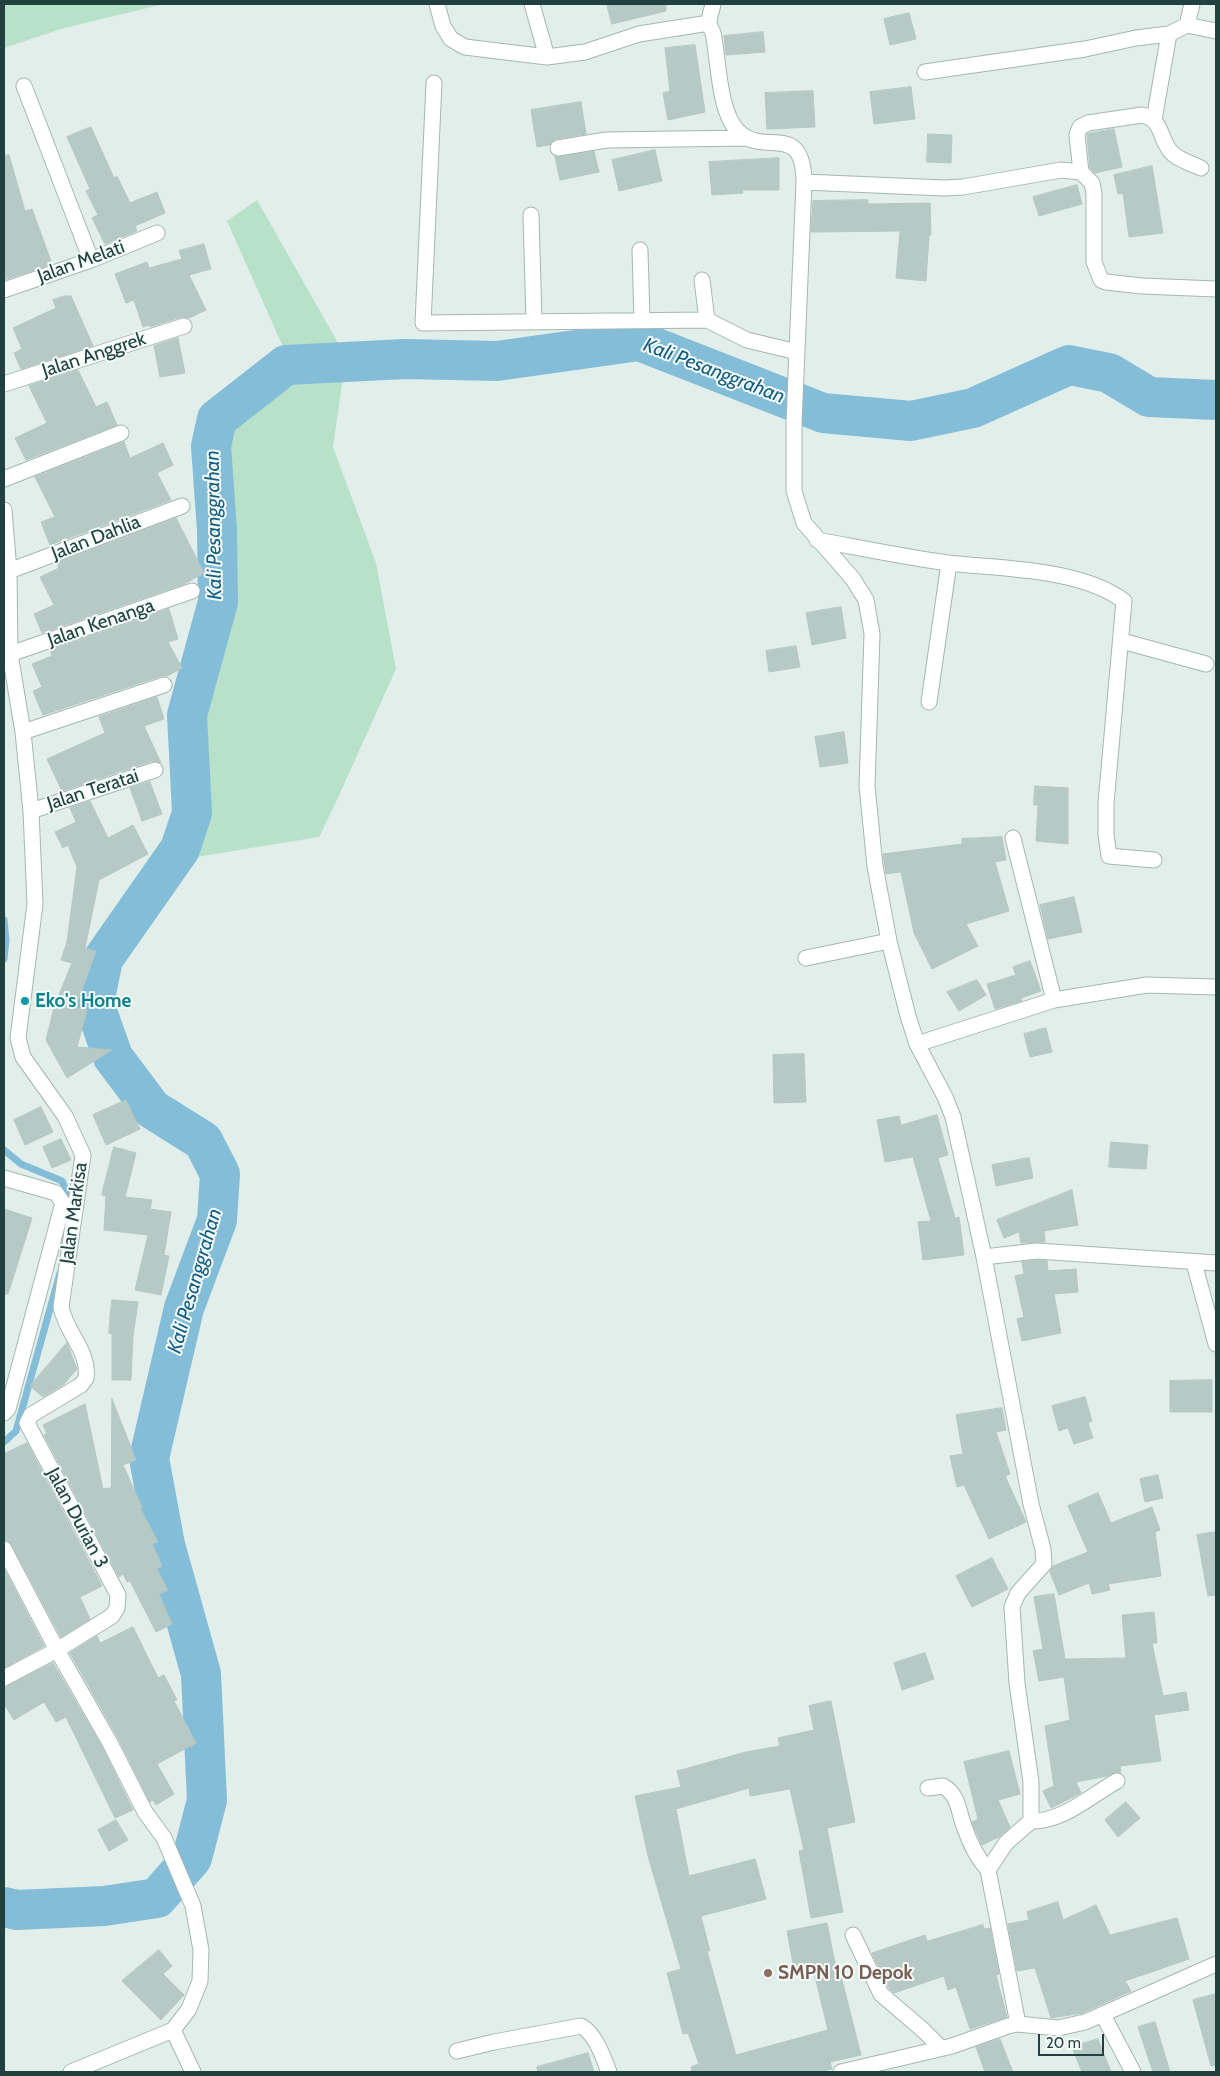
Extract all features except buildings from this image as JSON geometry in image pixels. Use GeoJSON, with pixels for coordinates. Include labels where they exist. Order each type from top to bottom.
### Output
{"type":"FeatureCollection","features":[{"type":"Feature","properties":{"kind":"street"},"geometry":{"type":"LineString","coordinates":[[437,4],[443,26],[451,39],[465,47],[547,57],[585,52],[639,34],[709,23]]}},
{"type":"Feature","properties":{"kind":"street"},"geometry":{"type":"LineString","coordinates":[[532,4],[547,57]]}},
{"type":"Feature","properties":{"kind":"street"},"geometry":{"type":"LineString","coordinates":[[713,4],[709,23],[728,114],[732,124],[746,138]]}},
{"type":"Feature","properties":{"kind":"street"},"geometry":{"type":"LineString","coordinates":[[1188,26],[1192,4]]}},
{"type":"Feature","properties":{"kind":"street"},"geometry":{"type":"LineString","coordinates":[[925,72],[1085,49],[1136,38],[1169,34],[1188,26],[1216,31]]}},
{"type":"Feature","properties":{"kind":"street"},"geometry":{"type":"LineString","coordinates":[[1154,120],[1169,34]]}},
{"type":"Feature","properties":{"kind":"street"},"geometry":{"type":"LineString","coordinates":[[434,83],[423,323],[707,320],[747,340],[797,352]]}},
{"type":"Feature","properties":{"kind":"street"},"geometry":{"type":"LineString","coordinates":[[24,86],[91,260]]}},
{"type":"Feature","properties":{"kind":"street"},"geometry":{"type":"LineString","coordinates":[[1081,172],[1077,136],[1080,127],[1088,123],[1142,115],[1154,120],[1164,136],[1166,146],[1174,155],[1201,168]]}},
{"type":"Feature","properties":{"kind":"street"},"geometry":{"type":"LineString","coordinates":[[558,148],[614,140],[746,138],[778,142],[794,148],[803,164],[804,182],[794,423],[794,491],[804,523],[817,540],[854,579],[866,600],[872,634],[868,808],[889,941],[917,1044],[945,1097],[953,1117],[984,1257],[1031,1504],[1043,1549],[1044,1564],[1018,1593],[1012,1607],[1017,1683],[1032,1792],[1031,1821]]}},
{"type":"Feature","properties":{"kind":"street"},"geometry":{"type":"LineString","coordinates":[[804,182],[944,188],[963,187],[1061,170],[1081,172],[1092,182],[1094,194],[1094,262],[1101,280],[1142,286],[1216,289]]}},
{"type":"Feature","properties":{"kind":"street"},"geometry":{"type":"LineString","coordinates":[[530,215],[534,322]]}},
{"type":"Feature","properties":{"kind":"street","name":"Jalan Melati"},"geometry":{"type":"LineString","coordinates":[[4,290],[91,260],[157,233]]}},
{"type":"Feature","properties":{"kind":"street"},"geometry":{"type":"LineString","coordinates":[[640,250],[642,320]]}},
{"type":"Feature","properties":{"kind":"street"},"geometry":{"type":"LineString","coordinates":[[702,280],[707,320]]}},
{"type":"Feature","properties":{"kind":"street","name":"Jalan Anggrek"},"geometry":{"type":"LineString","coordinates":[[4,384],[184,326]]}},
{"type":"Feature","properties":{"kind":"street"},"geometry":{"type":"LineString","coordinates":[[4,479],[121,433]]}},
{"type":"Feature","properties":{"kind":"street","name":"Jalan Dahlia"},"geometry":{"type":"LineString","coordinates":[[10,571],[182,506]]}},
{"type":"Feature","properties":{"kind":"street","name":"Jalan Markisa"},"geometry":{"type":"LineString","coordinates":[[4,510],[10,571],[10,654],[23,732],[31,811],[35,904],[18,1038],[23,1057],[65,1116],[83,1155],[60,1307],[64,1322],[84,1356],[87,1372],[86,1378],[81,1385]]}},
{"type":"Feature","properties":{"kind":"street"},"geometry":{"type":"LineString","coordinates":[[817,540],[948,563],[994,565],[1064,577],[1112,592],[1124,601],[1122,641],[1106,803],[1106,834],[1109,856],[1154,860]]}},
{"type":"Feature","properties":{"kind":"street"},"geometry":{"type":"LineString","coordinates":[[929,702],[948,563]]}},
{"type":"Feature","properties":{"kind":"street","name":"Jalan Kenanga"},"geometry":{"type":"LineString","coordinates":[[10,654],[192,591]]}},
{"type":"Feature","properties":{"kind":"street"},"geometry":{"type":"LineString","coordinates":[[1122,641],[1206,664]]}},
{"type":"Feature","properties":{"kind":"street"},"geometry":{"type":"LineString","coordinates":[[23,732],[164,685]]}},
{"type":"Feature","properties":{"kind":"street","name":"Jalan Teratai"},"geometry":{"type":"LineString","coordinates":[[31,811],[156,770]]}},
{"type":"Feature","properties":{"kind":"street"},"geometry":{"type":"LineString","coordinates":[[1013,838],[1054,1000]]}},
{"type":"Feature","properties":{"kind":"street"},"geometry":{"type":"LineString","coordinates":[[806,958],[889,941]]}},
{"type":"Feature","properties":{"kind":"street"},"geometry":{"type":"LineString","coordinates":[[917,1044],[1054,1000],[1147,985],[1216,987]]}},
{"type":"Feature","properties":{"kind":"street"},"geometry":{"type":"LineString","coordinates":[[4,1178],[56,1193],[63,1203],[8,1408],[4,1413]]}},
{"type":"Feature","properties":{"kind":"street"},"geometry":{"type":"LineString","coordinates":[[984,1257],[1037,1251],[1216,1263]]}},
{"type":"Feature","properties":{"kind":"street"},"geometry":{"type":"LineString","coordinates":[[1194,1263],[1216,1344]]}},
{"type":"Feature","properties":{"kind":"street","name":"Jalan Durian 3"},"geometry":{"type":"LineString","coordinates":[[57,1650],[112,1616],[117,1608],[118,1595],[27,1423],[28,1419],[38,1410],[81,1385]]}},
{"type":"Feature","properties":{"kind":"street"},"geometry":{"type":"LineString","coordinates":[[4,1549],[57,1650],[110,1743],[145,1812],[164,1838],[193,1906],[201,1950],[200,1981],[189,2009],[174,2030],[71,2072]]}},
{"type":"Feature","properties":{"kind":"street"},"geometry":{"type":"LineString","coordinates":[[4,1678],[57,1650]]}},
{"type":"Feature","properties":{"kind":"street"},"geometry":{"type":"LineString","coordinates":[[988,1870],[1006,1843],[1031,1821],[1044,1822],[1058,1816],[1117,1782]]}},
{"type":"Feature","properties":{"kind":"street"},"geometry":{"type":"LineString","coordinates":[[928,1788],[943,1786],[954,1796],[964,1827],[982,1863],[988,1870],[1018,2024]]}},
{"type":"Feature","properties":{"kind":"street"},"geometry":{"type":"LineString","coordinates":[[853,1936],[881,1994],[941,2048]]}},
{"type":"Feature","properties":{"kind":"street"},"geometry":{"type":"LineString","coordinates":[[841,2072],[941,2048],[1018,2024],[1058,2028],[1085,2022],[1216,1964]]}},
{"type":"Feature","properties":{"kind":"street"},"geometry":{"type":"LineString","coordinates":[[1103,2015],[1133,2072]]}},
{"type":"Feature","properties":{"kind":"street"},"geometry":{"type":"LineString","coordinates":[[457,2051],[494,2042],[581,2026],[587,2029],[609,2072]]}},
{"type":"Feature","properties":{"kind":"street"},"geometry":{"type":"LineString","coordinates":[[174,2030],[193,2072]]}},
{"type":"Feature","properties":{"kind":"green space"},"geometry":{"type":"Polygon","coordinates":[[[4,4],[164,4],[64,28],[4,48],[4,4]]]}},
{"type":"Feature","properties":{"kind":"green space"},"geometry":{"type":"Polygon","coordinates":[[[257,200],[346,357],[333,447],[376,563],[396,669],[319,837],[172,861],[200,812],[183,728],[196,661],[219,574],[213,460],[232,392],[288,358],[227,221],[257,200]]]}},
{"type":"Feature","properties":{"kind":"waterway","name":"Kali Pesanggrahan"},"geometry":{"type":"LineString","coordinates":[[4,1907],[17,1910],[104,1906],[157,1898],[192,1858],[207,1800],[201,1674],[165,1545],[149,1458],[184,1308],[217,1220],[220,1174],[203,1141],[152,1109],[113,1057],[94,1003],[103,959],[180,849],[192,813],[187,715],[218,602],[217,530],[211,446],[217,419],[286,365],[405,359],[497,361],[639,341],[823,413],[911,421],[973,408],[1069,365],[1109,373],[1149,397],[1216,400]]}},
{"type":"Feature","properties":{"kind":"waterway"},"geometry":{"type":"LineString","coordinates":[[4,920],[6,940],[4,959]]}},
{"type":"Feature","properties":{"kind":"waterway"},"geometry":{"type":"LineString","coordinates":[[4,1150],[21,1164],[62,1181],[69,1197],[68,1206]]}},
{"type":"Feature","properties":{"kind":"waterway"},"geometry":{"type":"LineString","coordinates":[[4,1442],[16,1431],[60,1273]]}},
{"type":"Feature","properties":{"kind":"place","name":"Eko's Home"},"geometry":{"type":"Point","coordinates":[25,1001]}},
{"type":"Feature","properties":{"kind":"place","name":"SMPN 10 Depok"},"geometry":{"type":"Point","coordinates":[768,1973]}}]}
